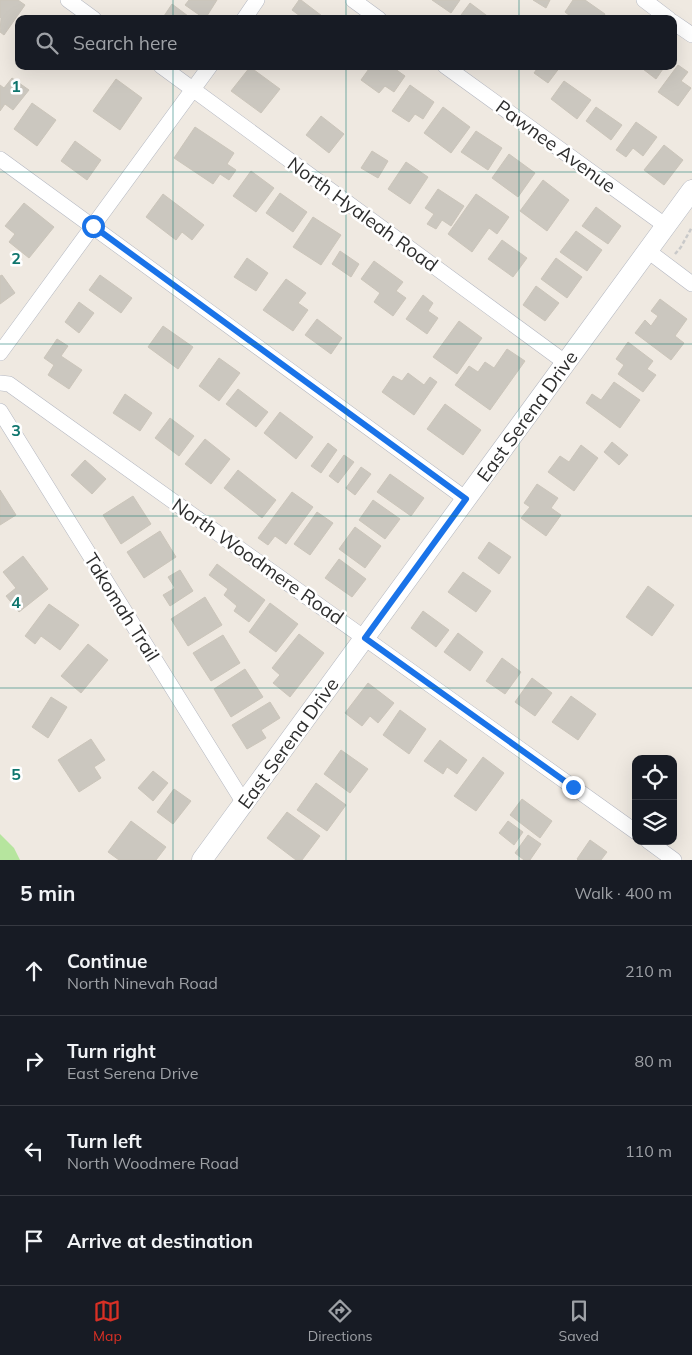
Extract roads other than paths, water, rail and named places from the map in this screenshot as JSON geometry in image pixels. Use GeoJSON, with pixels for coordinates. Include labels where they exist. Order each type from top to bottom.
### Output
{"type":"FeatureCollection","features":[{"type":"Feature","properties":{"kind":"street"},"geometry":{"type":"LineString","coordinates":[[68,0],[89,15]]}},
{"type":"Feature","properties":{"kind":"street"},"geometry":{"type":"LineString","coordinates":[[247,15],[257,0]]}},
{"type":"Feature","properties":{"kind":"street"},"geometry":{"type":"LineString","coordinates":[[353,0],[374,15]]}},
{"type":"Feature","properties":{"kind":"street"},"geometry":{"type":"LineString","coordinates":[[644,0],[664,15]]}},
{"type":"Feature","properties":{"kind":"street"},"geometry":{"type":"LineString","coordinates":[[677,25],[692,35]]}},
{"type":"Feature","properties":{"kind":"street","name":"North Hyaleah Road"},"geometry":{"type":"LineString","coordinates":[[166,70],[566,363]]}},
{"type":"Feature","properties":{"kind":"street"},"geometry":{"type":"LineString","coordinates":[[0,353],[207,70]]}},
{"type":"Feature","properties":{"kind":"street","name":"Pawnee Avenue"},"geometry":{"type":"LineString","coordinates":[[451,70],[666,226]]}},
{"type":"Feature","properties":{"kind":"street"},"geometry":{"type":"LineString","coordinates":[[0,159],[466,499]]}},
{"type":"Feature","properties":{"kind":"street","name":"East Serena Drive"},"geometry":{"type":"LineString","coordinates":[[202,860],[692,190]]}},
{"type":"Feature","properties":{"kind":"street"},"geometry":{"type":"LineString","coordinates":[[648,250],[692,284]]}},
{"type":"Feature","properties":{"kind":"street","name":"North Woodmere Road"},"geometry":{"type":"LineString","coordinates":[[0,382],[9,384],[632,829]]}},
{"type":"Feature","properties":{"kind":"street","name":"Takomah Trail"},"geometry":{"type":"LineString","coordinates":[[0,411],[244,804]]}},
{"type":"Feature","properties":{"kind":"street"},"geometry":{"type":"LineString","coordinates":[[653,845],[674,860]]}}]}
